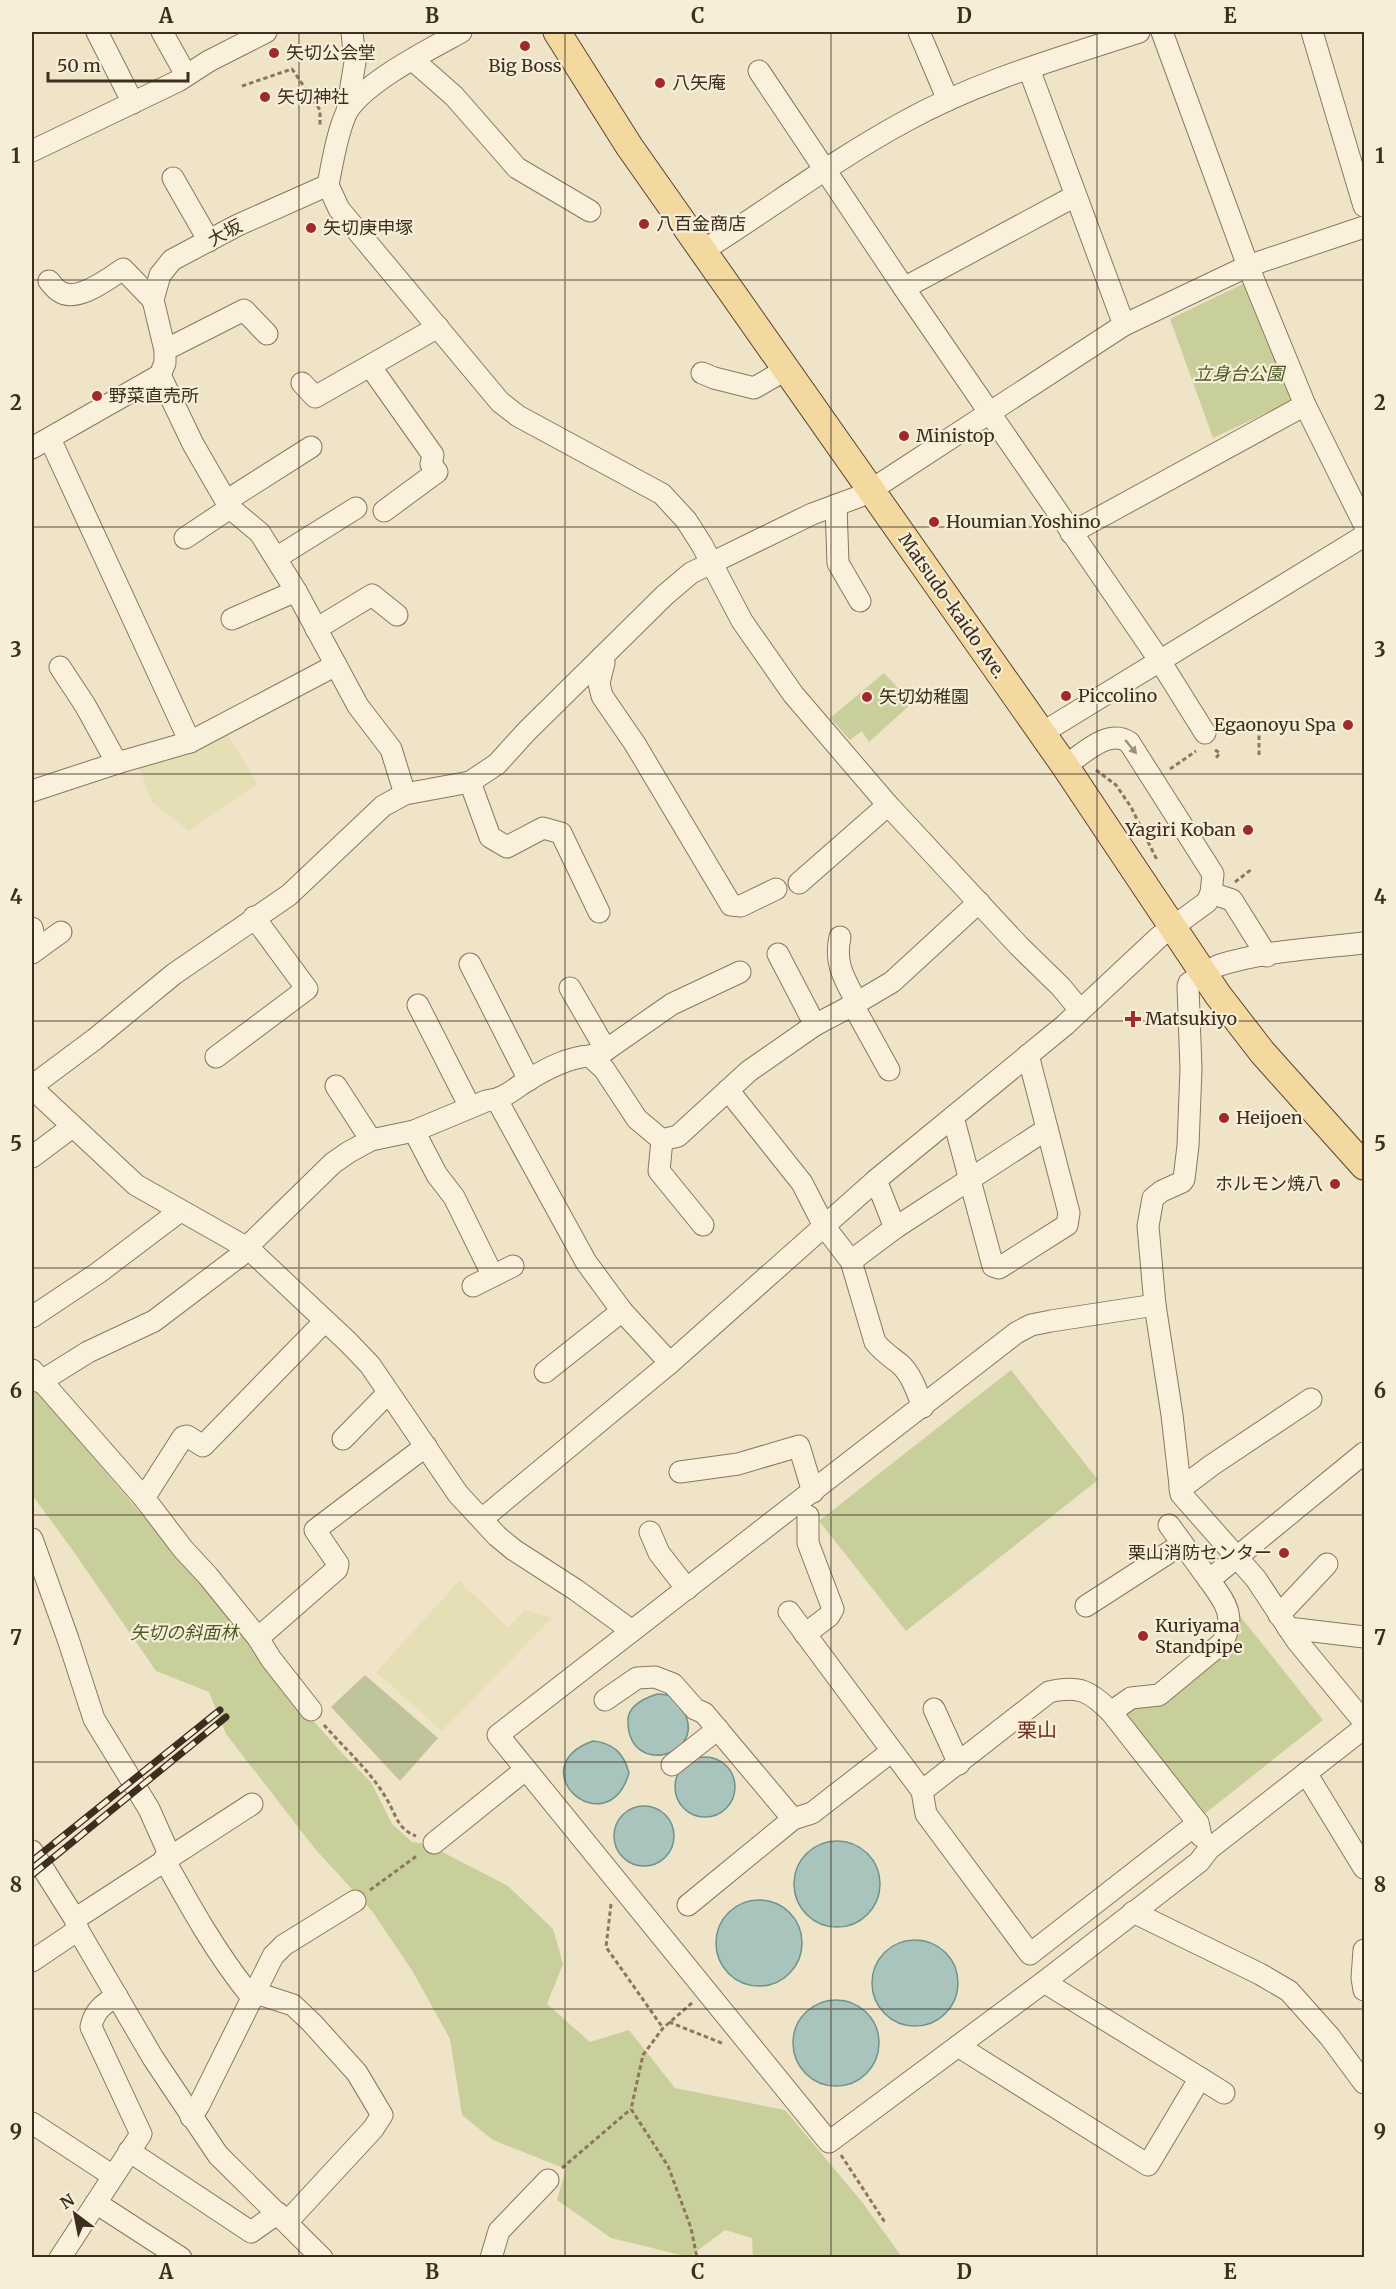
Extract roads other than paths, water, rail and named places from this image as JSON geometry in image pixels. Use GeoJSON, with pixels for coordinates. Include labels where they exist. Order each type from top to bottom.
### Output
{"type":"FeatureCollection","features":[{"type":"Feature","properties":{"kind":"main road","name":"Matsudo-kaido Ave."},"geometry":{"type":"LineString","coordinates":[[557,32],[629,146],[1065,766],[1203,974],[1262,1052],[1365,1166]]}},
{"type":"Feature","properties":{"kind":"street"},"geometry":{"type":"LineString","coordinates":[[97,32],[133,103]]}},
{"type":"Feature","properties":{"kind":"street"},"geometry":{"type":"LineString","coordinates":[[162,32],[186,75]]}},
{"type":"Feature","properties":{"kind":"street"},"geometry":{"type":"LineString","coordinates":[[32,151],[133,103],[266,32]]}},
{"type":"Feature","properties":{"kind":"street"},"geometry":{"type":"LineString","coordinates":[[352,32],[355,62],[347,111],[334,154],[328,185],[339,209],[500,402],[518,416],[662,494],[686,520],[742,621],[793,694],[888,805],[1080,1010]]}},
{"type":"Feature","properties":{"kind":"street"},"geometry":{"type":"LineString","coordinates":[[347,111],[362,93],[461,32]]}},
{"type":"Feature","properties":{"kind":"street"},"geometry":{"type":"LineString","coordinates":[[919,32],[948,100]]}},
{"type":"Feature","properties":{"kind":"street"},"geometry":{"type":"LineString","coordinates":[[704,250],[824,169],[905,121],[948,100],[1029,69],[1139,32]]}},
{"type":"Feature","properties":{"kind":"street"},"geometry":{"type":"LineString","coordinates":[[1162,32],[1248,267],[1305,405],[1365,524]]}},
{"type":"Feature","properties":{"kind":"street"},"geometry":{"type":"LineString","coordinates":[[1312,32],[1365,206]]}},
{"type":"Feature","properties":{"kind":"street"},"geometry":{"type":"LineString","coordinates":[[413,60],[454,96],[517,168],[590,211]]}},
{"type":"Feature","properties":{"kind":"street"},"geometry":{"type":"LineString","coordinates":[[1029,69],[1124,325]]}},
{"type":"Feature","properties":{"kind":"street"},"geometry":{"type":"LineString","coordinates":[[759,71],[904,288],[1160,661],[1205,744]]}},
{"type":"Feature","properties":{"kind":"street"},"geometry":{"type":"LineString","coordinates":[[173,178],[209,241]]}},
{"type":"Feature","properties":{"kind":"street","name":"大坂"},"geometry":{"type":"LineString","coordinates":[[153,300],[160,275],[172,260],[238,225],[328,185]]}},
{"type":"Feature","properties":{"kind":"street"},"geometry":{"type":"LineString","coordinates":[[904,288],[1075,196]]}},
{"type":"Feature","properties":{"kind":"street"},"geometry":{"type":"LineString","coordinates":[[632,1631],[576,1590],[514,1550],[482,1519],[458,1494],[370,1365],[248,1248],[136,1185],[32,1087],[174,974],[289,895],[383,806],[405,795],[470,782],[497,764],[664,595],[691,573],[812,514],[871,490],[1124,325],[1248,267],[1365,227]]}},
{"type":"Feature","properties":{"kind":"street"},"geometry":{"type":"LineString","coordinates":[[49,280],[59,292],[71,296],[88,291],[123,269],[153,300],[165,350],[165,363],[160,375],[41,444],[190,742]]}},
{"type":"Feature","properties":{"kind":"street"},"geometry":{"type":"LineString","coordinates":[[165,350],[244,310],[267,334]]}},
{"type":"Feature","properties":{"kind":"street"},"geometry":{"type":"LineString","coordinates":[[302,383],[315,397],[438,327]]}},
{"type":"Feature","properties":{"kind":"street"},"geometry":{"type":"LineString","coordinates":[[370,366],[433,455],[431,464],[437,472],[384,511]]}},
{"type":"Feature","properties":{"kind":"street"},"geometry":{"type":"LineString","coordinates":[[702,373],[754,388],[787,369]]}},
{"type":"Feature","properties":{"kind":"street"},"geometry":{"type":"LineString","coordinates":[[160,375],[193,444],[228,504],[260,533],[296,591],[358,706],[391,749],[405,795]]}},
{"type":"Feature","properties":{"kind":"street"},"geometry":{"type":"LineString","coordinates":[[1071,533],[1305,405]]}},
{"type":"Feature","properties":{"kind":"street"},"geometry":{"type":"LineString","coordinates":[[185,538],[228,504],[311,447]]}},
{"type":"Feature","properties":{"kind":"street"},"geometry":{"type":"LineString","coordinates":[[836,505],[838,563],[860,601]]}},
{"type":"Feature","properties":{"kind":"street"},"geometry":{"type":"LineString","coordinates":[[276,558],[356,508]]}},
{"type":"Feature","properties":{"kind":"street"},"geometry":{"type":"LineString","coordinates":[[1042,733],[1365,536]]}},
{"type":"Feature","properties":{"kind":"street"},"geometry":{"type":"LineString","coordinates":[[232,619],[296,591]]}},
{"type":"Feature","properties":{"kind":"street"},"geometry":{"type":"LineString","coordinates":[[316,629],[372,595],[397,615]]}},
{"type":"Feature","properties":{"kind":"street"},"geometry":{"type":"LineString","coordinates":[[602,657],[604,663],[599,683],[602,696],[641,752],[731,906],[741,906],[776,889]]}},
{"type":"Feature","properties":{"kind":"street"},"geometry":{"type":"LineString","coordinates":[[32,791],[190,742],[336,665]]}},
{"type":"Feature","properties":{"kind":"street"},"geometry":{"type":"LineString","coordinates":[[60,667],[86,705],[117,763]]}},
{"type":"Feature","properties":{"kind":"street"},"geometry":{"type":"LineString","coordinates":[[482,1519],[670,1363],[876,1180],[1028,1055],[1172,927],[1207,902],[1211,893],[1213,874],[1129,742],[1121,737],[1112,736],[1065,766]]}},
{"type":"Feature","properties":{"kind":"street"},"geometry":{"type":"LineString","coordinates":[[470,782],[490,837],[507,846],[543,828],[561,833],[599,912]]}},
{"type":"Feature","properties":{"kind":"street"},"geometry":{"type":"LineString","coordinates":[[798,883],[888,805]]}},
{"type":"Feature","properties":{"kind":"street"},"geometry":{"type":"LineString","coordinates":[[1211,893],[1232,900],[1267,956]]}},
{"type":"Feature","properties":{"kind":"street"},"geometry":{"type":"LineString","coordinates":[[662,1140],[678,1136],[737,1080],[815,1025],[892,982],[979,902]]}},
{"type":"Feature","properties":{"kind":"street"},"geometry":{"type":"LineString","coordinates":[[216,1057],[307,989],[255,917]]}},
{"type":"Feature","properties":{"kind":"street"},"geometry":{"type":"LineString","coordinates":[[32,928],[34,951]]}},
{"type":"Feature","properties":{"kind":"street"},"geometry":{"type":"LineString","coordinates":[[34,951],[61,932]]}},
{"type":"Feature","properties":{"kind":"street"},"geometry":{"type":"LineString","coordinates":[[840,938],[837,954],[840,969],[889,1070]]}},
{"type":"Feature","properties":{"kind":"street"},"geometry":{"type":"LineString","coordinates":[[1365,943],[1218,965],[1189,983],[1191,1069],[1188,1146],[1184,1179],[1153,1198],[1148,1226],[1155,1305],[1172,1415],[1181,1494],[1256,1579],[1283,1621],[1365,1722]]}},
{"type":"Feature","properties":{"kind":"street"},"geometry":{"type":"LineString","coordinates":[[778,954],[815,1025]]}},
{"type":"Feature","properties":{"kind":"street"},"geometry":{"type":"LineString","coordinates":[[470,964],[529,1080]]}},
{"type":"Feature","properties":{"kind":"street"},"geometry":{"type":"LineString","coordinates":[[311,1710],[258,1638],[183,1549],[144,1498],[36,1376],[154,1322],[248,1248],[333,1163],[349,1152],[371,1140],[414,1131],[486,1101],[497,1100],[573,1057],[598,1053],[672,1004],[740,972]]}},
{"type":"Feature","properties":{"kind":"street"},"geometry":{"type":"LineString","coordinates":[[570,988],[604,1069],[637,1119],[662,1140]]}},
{"type":"Feature","properties":{"kind":"street"},"geometry":{"type":"LineString","coordinates":[[418,1005],[470,1107]]}},
{"type":"Feature","properties":{"kind":"street"},"geometry":{"type":"LineString","coordinates":[[953,1117],[993,1266],[999,1268],[1067,1225],[1069,1213],[1028,1055]]}},
{"type":"Feature","properties":{"kind":"street"},"geometry":{"type":"LineString","coordinates":[[336,1086],[371,1140]]}},
{"type":"Feature","properties":{"kind":"street"},"geometry":{"type":"LineString","coordinates":[[728,1090],[802,1183],[824,1226],[851,1261],[875,1342],[881,1350],[902,1366],[915,1384],[923,1407]]}},
{"type":"Feature","properties":{"kind":"street"},"geometry":{"type":"LineString","coordinates":[[497,1100],[586,1262],[622,1311],[670,1363]]}},
{"type":"Feature","properties":{"kind":"street"},"geometry":{"type":"LineString","coordinates":[[32,1158],[72,1127]]}},
{"type":"Feature","properties":{"kind":"street"},"geometry":{"type":"LineString","coordinates":[[851,1261],[895,1228],[1047,1129]]}},
{"type":"Feature","properties":{"kind":"street"},"geometry":{"type":"LineString","coordinates":[[414,1131],[437,1174],[454,1197],[493,1276]]}},
{"type":"Feature","properties":{"kind":"street"},"geometry":{"type":"LineString","coordinates":[[662,1140],[659,1171],[703,1225]]}},
{"type":"Feature","properties":{"kind":"street"},"geometry":{"type":"LineString","coordinates":[[876,1180],[895,1228]]}},
{"type":"Feature","properties":{"kind":"street"},"geometry":{"type":"LineString","coordinates":[[32,1317],[98,1273],[180,1211]]}},
{"type":"Feature","properties":{"kind":"street"},"geometry":{"type":"LineString","coordinates":[[473,1286],[513,1266]]}},
{"type":"Feature","properties":{"kind":"street"},"geometry":{"type":"LineString","coordinates":[[1155,1305],[1031,1325],[1016,1333],[498,1735],[830,2142],[1044,1982],[1199,1862],[1209,1849],[1365,1728]]}},
{"type":"Feature","properties":{"kind":"street"},"geometry":{"type":"LineString","coordinates":[[545,1372],[622,1311]]}},
{"type":"Feature","properties":{"kind":"street"},"geometry":{"type":"LineString","coordinates":[[144,1498],[183,1437],[188,1436],[203,1446],[324,1322]]}},
{"type":"Feature","properties":{"kind":"street"},"geometry":{"type":"LineString","coordinates":[[343,1439],[388,1393]]}},
{"type":"Feature","properties":{"kind":"street"},"geometry":{"type":"LineString","coordinates":[[1180,1489],[1311,1399]]}},
{"type":"Feature","properties":{"kind":"street"},"geometry":{"type":"LineString","coordinates":[[258,1638],[337,1569],[338,1564],[315,1530],[426,1446]]}},
{"type":"Feature","properties":{"kind":"street"},"geometry":{"type":"LineString","coordinates":[[680,1472],[738,1464],[799,1446],[813,1492]]}},
{"type":"Feature","properties":{"kind":"street"},"geometry":{"type":"LineString","coordinates":[[1209,1580],[1365,1452]]}},
{"type":"Feature","properties":{"kind":"street"},"geometry":{"type":"LineString","coordinates":[[806,1634],[829,1616],[833,1609],[808,1543],[808,1516]]}},
{"type":"Feature","properties":{"kind":"street"},"geometry":{"type":"LineString","coordinates":[[1111,1712],[1131,1698],[1160,1695],[1222,1643],[1227,1634],[1230,1611],[1168,1526]]}},
{"type":"Feature","properties":{"kind":"street"},"geometry":{"type":"LineString","coordinates":[[650,1532],[659,1553],[687,1589]]}},
{"type":"Feature","properties":{"kind":"street"},"geometry":{"type":"LineString","coordinates":[[32,1539],[94,1719],[149,1809],[167,1858],[193,1912],[231,1972],[250,1995],[256,1994],[293,2005],[357,2073],[382,2115],[373,2129],[282,2218],[251,2232],[129,2151]]}},
{"type":"Feature","properties":{"kind":"street"},"geometry":{"type":"LineString","coordinates":[[1086,1606],[1182,1544]]}},
{"type":"Feature","properties":{"kind":"street"},"geometry":{"type":"LineString","coordinates":[[1283,1621],[1327,1564]]}},
{"type":"Feature","properties":{"kind":"street"},"geometry":{"type":"LineString","coordinates":[[789,1612],[922,1791],[926,1814],[1030,1954],[1197,1823]]}},
{"type":"Feature","properties":{"kind":"street"},"geometry":{"type":"LineString","coordinates":[[1283,1621],[1365,1637]]}},
{"type":"Feature","properties":{"kind":"street"},"geometry":{"type":"LineString","coordinates":[[605,1700],[637,1678],[655,1677],[673,1684],[695,1709],[704,1713],[793,1819]]}},
{"type":"Feature","properties":{"kind":"street"},"geometry":{"type":"LineString","coordinates":[[922,1791],[1049,1692],[1078,1689],[1095,1696],[1111,1712],[1197,1823],[1202,1840],[1209,1849]]}},
{"type":"Feature","properties":{"kind":"street"},"geometry":{"type":"LineString","coordinates":[[934,1709],[959,1764]]}},
{"type":"Feature","properties":{"kind":"street"},"geometry":{"type":"LineString","coordinates":[[672,1765],[718,1729]]}},
{"type":"Feature","properties":{"kind":"street"},"geometry":{"type":"LineString","coordinates":[[688,1905],[793,1819],[812,1812],[892,1751]]}},
{"type":"Feature","properties":{"kind":"street"},"geometry":{"type":"LineString","coordinates":[[434,1843],[525,1770]]}},
{"type":"Feature","properties":{"kind":"street"},"geometry":{"type":"LineString","coordinates":[[1306,1773],[1365,1868]]}},
{"type":"Feature","properties":{"kind":"street"},"geometry":{"type":"LineString","coordinates":[[32,1961],[76,1925],[167,1858],[252,1804]]}},
{"type":"Feature","properties":{"kind":"street"},"geometry":{"type":"LineString","coordinates":[[32,1851],[190,2117],[218,2155],[322,2258]]}},
{"type":"Feature","properties":{"kind":"street"},"geometry":{"type":"LineString","coordinates":[[190,2117],[199,2105],[273,1956],[284,1945],[355,1901]]}},
{"type":"Feature","properties":{"kind":"street"},"geometry":{"type":"LineString","coordinates":[[1133,1912],[1260,1974],[1289,1991],[1330,2037],[1365,2083]]}},
{"type":"Feature","properties":{"kind":"street"},"geometry":{"type":"LineString","coordinates":[[1365,1950],[1362,1978],[1365,1990]]}},
{"type":"Feature","properties":{"kind":"street"},"geometry":{"type":"LineString","coordinates":[[1044,1982],[1224,2093]]}},
{"type":"Feature","properties":{"kind":"street"},"geometry":{"type":"LineString","coordinates":[[60,2258],[141,2134],[91,2027],[94,2015],[104,2003],[117,1996]]}},
{"type":"Feature","properties":{"kind":"street"},"geometry":{"type":"LineString","coordinates":[[958,2046],[1148,2165],[1200,2078]]}},
{"type":"Feature","properties":{"kind":"street"},"geometry":{"type":"LineString","coordinates":[[32,2122],[113,2176]]}},
{"type":"Feature","properties":{"kind":"street"},"geometry":{"type":"LineString","coordinates":[[490,2258],[499,2231],[548,2180]]}},
{"type":"Feature","properties":{"kind":"street"},"geometry":{"type":"LineString","coordinates":[[96,2203],[181,2258]]}},
{"type":"Feature","properties":{"kind":"water"},"geometry":{"type":"Polygon","coordinates":[[[657,1694],[669,1695],[681,1707],[686,1716],[688,1731],[684,1742],[663,1755],[650,1754],[639,1749],[631,1738],[628,1720],[634,1706],[657,1694]]]}},
{"type":"Feature","properties":{"kind":"water"},"geometry":{"type":"Polygon","coordinates":[[[593,1741],[607,1744],[617,1751],[624,1760],[629,1773],[618,1794],[604,1803],[588,1803],[575,1795],[566,1783],[564,1768],[572,1753],[593,1741]]]}},
{"type":"Feature","properties":{"kind":"water"},"geometry":{"type":"Polygon","coordinates":[[[705,1757],[722,1762],[730,1770],[735,1787],[730,1804],[722,1812],[705,1817],[688,1812],[680,1804],[675,1787],[680,1770],[688,1762],[705,1757]]]}},
{"type":"Feature","properties":{"kind":"water"},"geometry":{"type":"Polygon","coordinates":[[[644,1806],[661,1811],[669,1819],[674,1836],[669,1853],[661,1861],[644,1866],[627,1861],[619,1853],[614,1836],[619,1819],[627,1811],[644,1806]]]}},
{"type":"Feature","properties":{"kind":"water"},"geometry":{"type":"Polygon","coordinates":[[[837,1841],[853,1845],[867,1854],[876,1868],[880,1884],[876,1900],[867,1914],[853,1923],[837,1927],[821,1923],[807,1914],[798,1900],[794,1884],[798,1868],[807,1854],[821,1845],[837,1841]]]}},
{"type":"Feature","properties":{"kind":"water"},"geometry":{"type":"Polygon","coordinates":[[[759,1900],[775,1904],[789,1913],[798,1927],[802,1943],[798,1959],[789,1973],[775,1982],[759,1986],[743,1982],[729,1973],[720,1959],[716,1943],[720,1927],[729,1913],[743,1904],[759,1900]]]}},
{"type":"Feature","properties":{"kind":"water"},"geometry":{"type":"Polygon","coordinates":[[[915,1940],[931,1944],[945,1953],[954,1967],[958,1983],[954,1999],[945,2013],[931,2022],[915,2026],[899,2022],[885,2013],[876,1999],[872,1983],[876,1967],[885,1953],[899,1944],[915,1940]]]}},
{"type":"Feature","properties":{"kind":"water"},"geometry":{"type":"Polygon","coordinates":[[[836,2000],[852,2004],[866,2013],[875,2027],[879,2043],[875,2059],[866,2073],[852,2082],[836,2086],[820,2082],[806,2073],[797,2059],[793,2043],[797,2027],[806,2013],[820,2004],[836,2000]]]}},
{"type":"Feature","properties":{"kind":"railway"},"geometry":{"type":"LineString","coordinates":[[32,1861],[220,1710]]}},
{"type":"Feature","properties":{"kind":"railway"},"geometry":{"type":"LineString","coordinates":[[32,1875],[226,1717]]}},
{"type":"Feature","properties":{"kind":"place","name":"Big Boss"},"geometry":{"type":"Point","coordinates":[525,46]}},
{"type":"Feature","properties":{"kind":"place","name":"矢切公会堂"},"geometry":{"type":"Point","coordinates":[274,53]}},
{"type":"Feature","properties":{"kind":"place","name":"八矢庵"},"geometry":{"type":"Point","coordinates":[660,83]}},
{"type":"Feature","properties":{"kind":"place","name":"矢切神社"},"geometry":{"type":"Point","coordinates":[265,97]}},
{"type":"Feature","properties":{"kind":"place","name":"八百金商店"},"geometry":{"type":"Point","coordinates":[644,224]}},
{"type":"Feature","properties":{"kind":"place","name":"矢切庚申塚"},"geometry":{"type":"Point","coordinates":[311,228]}},
{"type":"Feature","properties":{"kind":"place","name":"野菜直売所"},"geometry":{"type":"Point","coordinates":[97,396]}},
{"type":"Feature","properties":{"kind":"place","name":"Ministop"},"geometry":{"type":"Point","coordinates":[904,436]}},
{"type":"Feature","properties":{"kind":"place","name":"Houmian Yoshino"},"geometry":{"type":"Point","coordinates":[934,522]}},
{"type":"Feature","properties":{"kind":"place","name":"Piccolino"},"geometry":{"type":"Point","coordinates":[1066,696]}},
{"type":"Feature","properties":{"kind":"place","name":"矢切幼稚園"},"geometry":{"type":"Point","coordinates":[867,697]}},
{"type":"Feature","properties":{"kind":"place","name":"Egaonoyu Spa"},"geometry":{"type":"Point","coordinates":[1348,725]}},
{"type":"Feature","properties":{"kind":"place","name":"Yagiri Koban"},"geometry":{"type":"Point","coordinates":[1248,830]}},
{"type":"Feature","properties":{"kind":"place","name":"Matsukiyo"},"geometry":{"type":"Point","coordinates":[1133,1019]}},
{"type":"Feature","properties":{"kind":"place","name":"Heijoen"},"geometry":{"type":"Point","coordinates":[1224,1118]}},
{"type":"Feature","properties":{"kind":"place","name":"ホルモン焼八"},"geometry":{"type":"Point","coordinates":[1335,1184]}},
{"type":"Feature","properties":{"kind":"place","name":"栗山消防センター"},"geometry":{"type":"Point","coordinates":[1284,1553]}},
{"type":"Feature","properties":{"kind":"place","name":"Kuriyama Standpipe"},"geometry":{"type":"Point","coordinates":[1143,1636]}},
{"type":"Feature","properties":{"kind":"district","name":"栗山"},"geometry":{"type":"Point","coordinates":[1037,1730]}},
{"type":"Feature","properties":{"kind":"park label","name":"立身台公園"},"geometry":{"type":"Point","coordinates":[1239,374]}},
{"type":"Feature","properties":{"kind":"park label","name":"矢切の斜面林"},"geometry":{"type":"Point","coordinates":[184,1633]}}]}
